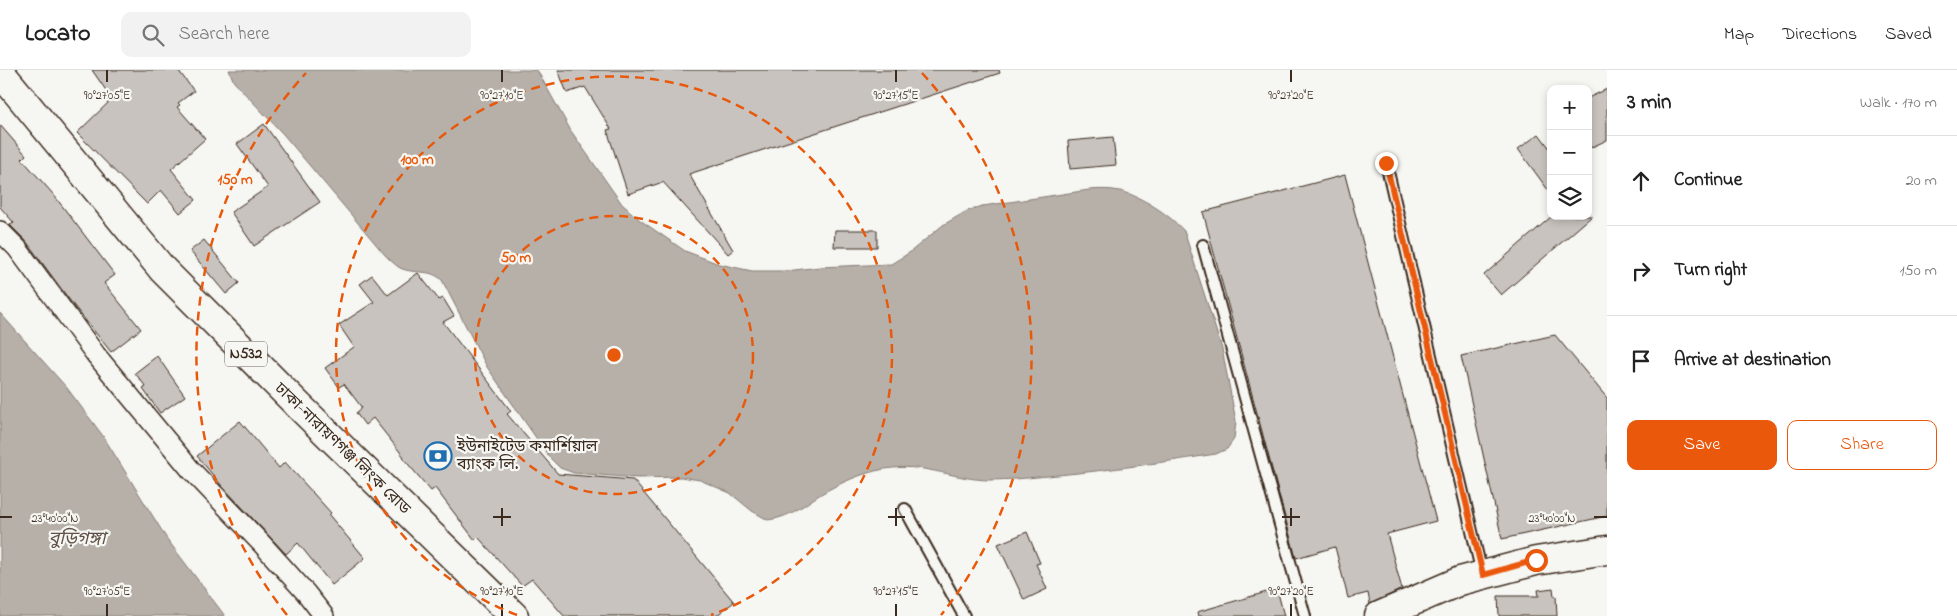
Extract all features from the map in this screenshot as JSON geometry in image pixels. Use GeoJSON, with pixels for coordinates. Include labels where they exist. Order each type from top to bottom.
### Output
{"type":"FeatureCollection","features":[{"type":"Feature","properties":{"kind":"main road","name":"ঢাকা-নারায়ণগঞ্জ লিংক রোড"},"geometry":{"type":"LineString","coordinates":[[0,72],[163,270],[298,406],[514,616]]}},
{"type":"Feature","properties":{"kind":"main road"},"geometry":{"type":"LineString","coordinates":[[1379,616],[1460,581],[1536,560],[1607,550]]}},
{"type":"Feature","properties":{"kind":"street"},"geometry":{"type":"LineString","coordinates":[[0,231],[16,248],[96,356],[191,470],[262,544],[324,616]]}},
{"type":"Feature","properties":{"kind":"lane"},"geometry":{"type":"LineString","coordinates":[[1386,163],[1483,575]]}},
{"type":"Feature","properties":{"kind":"lane"},"geometry":{"type":"LineString","coordinates":[[1203,245],[1305,616]]}},
{"type":"Feature","properties":{"kind":"lane"},"geometry":{"type":"LineString","coordinates":[[905,509],[964,616]]}},
{"type":"Feature","properties":{"kind":"water"},"geometry":{"type":"Polygon","coordinates":[[[229,70],[537,70],[571,131],[622,204],[640,220],[685,251],[719,264],[752,271],[786,271],[820,267],[891,264],[909,253],[943,225],[967,211],[983,206],[1089,190],[1101,189],[1128,193],[1155,207],[1184,231],[1222,349],[1236,421],[1234,439],[1227,449],[1216,454],[1078,473],[1024,478],[978,479],[917,468],[884,469],[844,482],[820,494],[785,516],[768,520],[752,511],[730,493],[700,480],[681,477],[637,478],[574,473],[560,468],[550,458],[487,367],[442,280],[432,274],[406,270],[394,264],[283,134],[234,82],[229,70]]]}},
{"type":"Feature","properties":{"kind":"water","name":"বুড়িগঙ্গা"},"geometry":{"type":"Polygon","coordinates":[[[0,313],[67,388],[103,436],[167,539],[225,616],[0,616],[0,313]]]}},
{"type":"Feature","properties":{"kind":"building"},"geometry":{"type":"Polygon","coordinates":[[[92,70],[178,70],[194,91],[178,103],[180,105],[177,107],[205,139],[171,169],[196,200],[180,213],[161,190],[147,204],[77,133],[112,99],[92,70]]]}},
{"type":"Feature","properties":{"kind":"building"},"geometry":{"type":"Polygon","coordinates":[[[558,70],[999,70],[1000,73],[689,174],[733,250],[728,254],[663,182],[628,194],[607,130],[611,129],[585,87],[567,93],[558,70]]]}},
{"type":"Feature","properties":{"kind":"building"},"geometry":{"type":"Polygon","coordinates":[[[1607,89],[1607,140],[1592,147],[1592,130],[1592,96],[1607,89]]]}},
{"type":"Feature","properties":{"kind":"building"},"geometry":{"type":"Polygon","coordinates":[[[264,124],[320,202],[254,246],[231,212],[268,187],[237,144],[264,124]]]}},
{"type":"Feature","properties":{"kind":"building"},"geometry":{"type":"Polygon","coordinates":[[[0,125],[26,155],[22,159],[53,194],[115,275],[104,283],[141,329],[111,352],[26,241],[10,225],[14,223],[0,207],[0,125]]]}},
{"type":"Feature","properties":{"kind":"building"},"geometry":{"type":"Polygon","coordinates":[[[1539,134],[1547,145],[1547,189],[1518,149],[1539,134]]]}},
{"type":"Feature","properties":{"kind":"building"},"geometry":{"type":"Polygon","coordinates":[[[1113,137],[1116,165],[1070,169],[1068,141],[1113,137]]]}},
{"type":"Feature","properties":{"kind":"building"},"geometry":{"type":"Polygon","coordinates":[[[1345,175],[1436,521],[1387,534],[1402,589],[1370,604],[1368,593],[1348,598],[1335,547],[1296,558],[1203,212],[1345,175]]]}},
{"type":"Feature","properties":{"kind":"building"},"geometry":{"type":"Polygon","coordinates":[[[1547,220],[1587,220],[1501,295],[1484,275],[1547,220]]]}},
{"type":"Feature","properties":{"kind":"building"},"geometry":{"type":"Polygon","coordinates":[[[835,230],[877,230],[877,247],[834,247],[835,230]]]}},
{"type":"Feature","properties":{"kind":"building"},"geometry":{"type":"Polygon","coordinates":[[[204,240],[239,283],[226,294],[190,251],[204,240]]]}},
{"type":"Feature","properties":{"kind":"building"},"geometry":{"type":"Polygon","coordinates":[[[418,273],[439,300],[443,298],[454,316],[443,322],[511,411],[507,414],[558,474],[633,480],[734,602],[716,616],[564,616],[532,579],[522,586],[478,537],[475,540],[435,488],[431,491],[373,418],[365,425],[356,413],[362,408],[344,384],[339,387],[325,368],[354,347],[339,325],[374,302],[360,284],[372,275],[388,295],[418,273]]]}},
{"type":"Feature","properties":{"kind":"building"},"geometry":{"type":"Polygon","coordinates":[[[1555,335],[1607,398],[1607,516],[1502,539],[1461,356],[1555,335]]]}},
{"type":"Feature","properties":{"kind":"building"},"geometry":{"type":"Polygon","coordinates":[[[157,356],[185,396],[160,413],[143,389],[146,387],[135,373],[157,356]]]}},
{"type":"Feature","properties":{"kind":"building"},"geometry":{"type":"Polygon","coordinates":[[[240,421],[279,468],[285,462],[331,513],[329,515],[365,558],[332,585],[298,543],[286,554],[222,486],[197,456],[240,421]]]}},
{"type":"Feature","properties":{"kind":"building"},"geometry":{"type":"Polygon","coordinates":[[[1027,532],[1040,563],[1036,564],[1047,589],[1024,600],[998,544],[1027,532]]]}},
{"type":"Feature","properties":{"kind":"building"},"geometry":{"type":"Polygon","coordinates":[[[1553,588],[1554,596],[1556,596],[1557,616],[1499,616],[1498,596],[1539,596],[1538,590],[1553,588]]]}},
{"type":"Feature","properties":{"kind":"building"},"geometry":{"type":"Polygon","coordinates":[[[1277,589],[1284,616],[1198,616],[1197,612],[1277,589]]]}},
{"type":"Feature","properties":{"kind":"place","name":"ইউনাইটেড কমার্শিয়াল ব্যাংক লি."},"geometry":{"type":"Point","coordinates":[438,456]}},
{"type":"Feature","properties":{"kind":"route"},"geometry":{"type":"LineString","coordinates":[[1386,163],[1483,575],[1536,560]]}}]}
